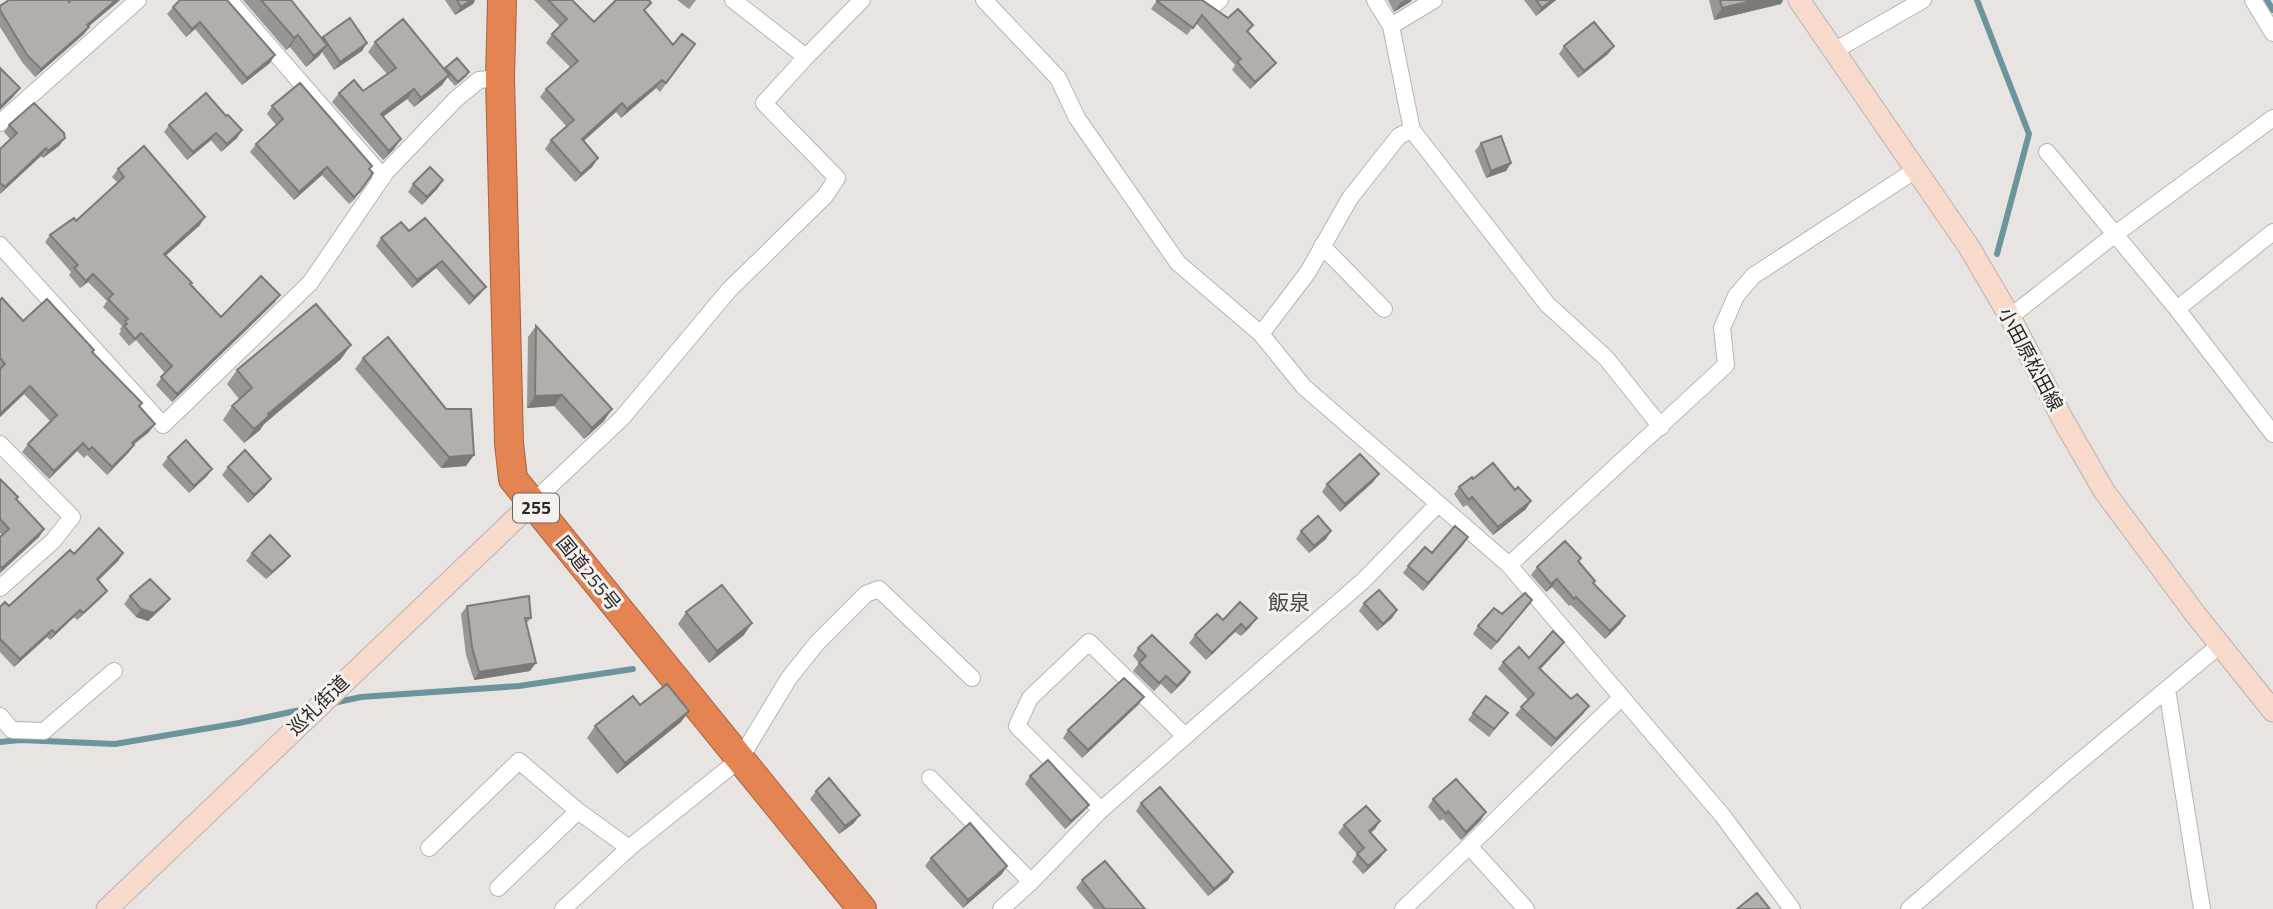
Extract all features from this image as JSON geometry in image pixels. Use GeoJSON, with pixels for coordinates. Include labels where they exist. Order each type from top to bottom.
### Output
{"type":"FeatureCollection","features":[{"type":"Feature","properties":{"kind":"highway","name":"国道255号"},"geometry":{"type":"LineString","coordinates":[[502,0],[500,78],[509,443],[513,479],[862,909]]}},
{"type":"Feature","properties":{"kind":"main road","name":"小田原松田線"},"geometry":{"type":"LineString","coordinates":[[1799,0],[1969,247],[2104,491],[2273,712]]}},
{"type":"Feature","properties":{"kind":"main road","name":"巡礼街道"},"geometry":{"type":"LineString","coordinates":[[107,909],[531,502]]}},
{"type":"Feature","properties":{"kind":"street"},"geometry":{"type":"LineString","coordinates":[[229,0],[383,177]]}},
{"type":"Feature","properties":{"kind":"street"},"geometry":{"type":"LineString","coordinates":[[733,0],[806,57]]}},
{"type":"Feature","properties":{"kind":"street"},"geometry":{"type":"LineString","coordinates":[[531,502],[622,418],[729,289],[825,197],[837,178],[764,103],[862,0]]}},
{"type":"Feature","properties":{"kind":"street"},"geometry":{"type":"LineString","coordinates":[[984,0],[1058,78],[1077,118],[1178,263],[1261,334],[1304,387],[1509,565],[1722,816],[1792,909]]}},
{"type":"Feature","properties":{"kind":"street"},"geometry":{"type":"LineString","coordinates":[[1205,0],[1213,6],[1220,0]]}},
{"type":"Feature","properties":{"kind":"street"},"geometry":{"type":"LineString","coordinates":[[1376,0],[1391,26],[1412,131],[1547,304],[1606,359],[1661,427]]}},
{"type":"Feature","properties":{"kind":"street"},"geometry":{"type":"LineString","coordinates":[[1391,26],[1434,0]]}},
{"type":"Feature","properties":{"kind":"street"},"geometry":{"type":"LineString","coordinates":[[2253,0],[2273,33]]}},
{"type":"Feature","properties":{"kind":"street"},"geometry":{"type":"LineString","coordinates":[[0,123],[135,1]]}},
{"type":"Feature","properties":{"kind":"street"},"geometry":{"type":"LineString","coordinates":[[1834,51],[1918,1]]}},
{"type":"Feature","properties":{"kind":"street"},"geometry":{"type":"LineString","coordinates":[[0,245],[163,425],[310,283],[383,177],[456,99],[479,80],[500,78]]}},
{"type":"Feature","properties":{"kind":"street"},"geometry":{"type":"LineString","coordinates":[[2010,317],[2114,235],[2273,118]]}},
{"type":"Feature","properties":{"kind":"street"},"geometry":{"type":"LineString","coordinates":[[1261,334],[1308,272],[1350,198],[1398,136],[1412,131]]}},
{"type":"Feature","properties":{"kind":"street"},"geometry":{"type":"LineString","coordinates":[[2047,152],[2177,309],[2273,433]]}},
{"type":"Feature","properties":{"kind":"street"},"geometry":{"type":"LineString","coordinates":[[1509,565],[1726,365],[1723,328],[1736,296],[1753,276],[1917,169]]}},
{"type":"Feature","properties":{"kind":"street"},"geometry":{"type":"LineString","coordinates":[[2177,309],[2273,232]]}},
{"type":"Feature","properties":{"kind":"street"},"geometry":{"type":"LineString","coordinates":[[1322,246],[1384,309]]}},
{"type":"Feature","properties":{"kind":"street"},"geometry":{"type":"LineString","coordinates":[[0,444],[72,517],[53,541],[0,589]]}},
{"type":"Feature","properties":{"kind":"street"},"geometry":{"type":"LineString","coordinates":[[1001,909],[1101,810],[1364,580],[1438,504]]}},
{"type":"Feature","properties":{"kind":"street"},"geometry":{"type":"LineString","coordinates":[[563,909],[629,848],[740,759],[789,678],[817,643],[866,594],[880,589],[972,677]]}},
{"type":"Feature","properties":{"kind":"street"},"geometry":{"type":"LineString","coordinates":[[1101,810],[1017,726],[1030,698],[1089,642],[1185,736]]}},
{"type":"Feature","properties":{"kind":"street"},"geometry":{"type":"LineString","coordinates":[[1909,909],[2220,645]]}},
{"type":"Feature","properties":{"kind":"street"},"geometry":{"type":"LineString","coordinates":[[0,716],[12,730],[44,731],[114,671]]}},
{"type":"Feature","properties":{"kind":"street"},"geometry":{"type":"LineString","coordinates":[[2167,689],[2202,909]]}},
{"type":"Feature","properties":{"kind":"street"},"geometry":{"type":"LineString","coordinates":[[1403,909],[1621,698]]}},
{"type":"Feature","properties":{"kind":"street"},"geometry":{"type":"LineString","coordinates":[[429,848],[519,761],[578,811],[629,848]]}},
{"type":"Feature","properties":{"kind":"street"},"geometry":{"type":"LineString","coordinates":[[930,778],[1031,882]]}},
{"type":"Feature","properties":{"kind":"street"},"geometry":{"type":"LineString","coordinates":[[498,888],[578,811]]}},
{"type":"Feature","properties":{"kind":"street"},"geometry":{"type":"LineString","coordinates":[[1470,847],[1526,909]]}},
{"type":"Feature","properties":{"kind":"building"},"geometry":{"type":"Polygon","coordinates":[[[9,0],[116,0],[41,69],[27,55],[0,10],[0,6],[9,0]]]}},
{"type":"Feature","properties":{"kind":"building"},"geometry":{"type":"Polygon","coordinates":[[[180,0],[227,0],[275,55],[247,78],[200,22],[192,29],[173,7],[180,0]]]}},
{"type":"Feature","properties":{"kind":"building"},"geometry":{"type":"Polygon","coordinates":[[[261,0],[291,0],[327,45],[314,56],[298,35],[294,38],[261,0]]]}},
{"type":"Feature","properties":{"kind":"building"},"geometry":{"type":"Polygon","coordinates":[[[457,0],[471,0],[461,7],[457,0]]]}},
{"type":"Feature","properties":{"kind":"building"},"geometry":{"type":"Polygon","coordinates":[[[548,0],[572,0],[594,22],[616,0],[649,0],[651,3],[644,10],[673,45],[682,34],[695,44],[666,83],[662,80],[627,109],[622,103],[582,139],[598,158],[581,174],[551,140],[574,120],[546,89],[578,61],[552,34],[567,19],[548,0]]]}},
{"type":"Feature","properties":{"kind":"building"},"geometry":{"type":"Polygon","coordinates":[[[1157,0],[1202,0],[1228,18],[1238,9],[1253,25],[1247,31],[1276,63],[1255,82],[1237,62],[1241,59],[1202,15],[1193,28],[1157,0]]]}},
{"type":"Feature","properties":{"kind":"building"},"geometry":{"type":"Polygon","coordinates":[[[1536,0],[1552,0],[1542,8],[1536,0]]]}},
{"type":"Feature","properties":{"kind":"building"},"geometry":{"type":"Polygon","coordinates":[[[1720,0],[1756,0],[1722,8],[1720,0]]]}},
{"type":"Feature","properties":{"kind":"building"},"geometry":{"type":"Polygon","coordinates":[[[350,18],[367,43],[340,62],[323,37],[350,18]]]}},
{"type":"Feature","properties":{"kind":"building"},"geometry":{"type":"Polygon","coordinates":[[[403,19],[449,75],[421,98],[414,89],[381,114],[401,139],[389,151],[339,93],[354,80],[363,91],[396,68],[375,42],[403,19]]]}},
{"type":"Feature","properties":{"kind":"building"},"geometry":{"type":"Polygon","coordinates":[[[1594,22],[1614,46],[1584,71],[1564,46],[1594,22]]]}},
{"type":"Feature","properties":{"kind":"building"},"geometry":{"type":"Polygon","coordinates":[[[457,58],[469,72],[458,82],[445,68],[457,58]]]}},
{"type":"Feature","properties":{"kind":"building"},"geometry":{"type":"Polygon","coordinates":[[[0,68],[20,88],[0,107],[0,68]]]}},
{"type":"Feature","properties":{"kind":"building"},"geometry":{"type":"Polygon","coordinates":[[[300,83],[372,166],[369,169],[373,173],[354,197],[327,167],[299,192],[256,144],[283,119],[272,106],[300,83]]]}},
{"type":"Feature","properties":{"kind":"building"},"geometry":{"type":"Polygon","coordinates":[[[206,93],[242,130],[227,144],[216,133],[193,152],[169,125],[206,93]]]}},
{"type":"Feature","properties":{"kind":"building"},"geometry":{"type":"Polygon","coordinates":[[[34,103],[64,133],[65,138],[48,151],[46,148],[5,187],[0,183],[0,149],[17,133],[9,125],[34,103]]]}},
{"type":"Feature","properties":{"kind":"building"},"geometry":{"type":"Polygon","coordinates":[[[1501,136],[1511,163],[1491,171],[1481,143],[1501,136]]]}},
{"type":"Feature","properties":{"kind":"building"},"geometry":{"type":"Polygon","coordinates":[[[144,146],[205,217],[164,254],[192,283],[190,284],[221,317],[261,276],[280,295],[177,394],[161,377],[172,366],[141,333],[135,339],[124,326],[128,319],[108,299],[113,294],[93,274],[86,281],[74,268],[78,265],[50,235],[74,218],[76,221],[124,177],[118,169],[144,146]]]}},
{"type":"Feature","properties":{"kind":"building"},"geometry":{"type":"Polygon","coordinates":[[[430,167],[443,180],[427,197],[413,184],[430,167]]]}},
{"type":"Feature","properties":{"kind":"building"},"geometry":{"type":"Polygon","coordinates":[[[425,218],[486,287],[474,297],[442,261],[417,280],[381,238],[401,222],[409,231],[425,218]]]}},
{"type":"Feature","properties":{"kind":"building"},"geometry":{"type":"Polygon","coordinates":[[[2,298],[23,321],[47,299],[94,350],[92,352],[142,403],[139,406],[155,424],[132,443],[134,445],[112,467],[92,447],[89,450],[83,443],[54,471],[28,444],[57,415],[30,386],[0,414],[0,369],[5,364],[0,358],[2,298]]]}},
{"type":"Feature","properties":{"kind":"building"},"geometry":{"type":"Polygon","coordinates":[[[316,304],[351,345],[268,414],[254,429],[232,406],[252,388],[237,370],[316,304]]]}},
{"type":"Feature","properties":{"kind":"building"},"geometry":{"type":"Polygon","coordinates":[[[536,326],[612,409],[592,428],[562,395],[535,396],[536,326]]]}},
{"type":"Feature","properties":{"kind":"building"},"geometry":{"type":"Polygon","coordinates":[[[388,337],[446,409],[471,409],[474,455],[449,457],[363,358],[388,337]]]}},
{"type":"Feature","properties":{"kind":"building"},"geometry":{"type":"Polygon","coordinates":[[[186,440],[212,469],[194,486],[168,457],[186,440]]]}},
{"type":"Feature","properties":{"kind":"building"},"geometry":{"type":"Polygon","coordinates":[[[245,450],[271,479],[254,495],[228,467],[245,450]]]}},
{"type":"Feature","properties":{"kind":"building"},"geometry":{"type":"Polygon","coordinates":[[[1360,454],[1379,474],[1345,504],[1327,484],[1360,454]]]}},
{"type":"Feature","properties":{"kind":"building"},"geometry":{"type":"Polygon","coordinates":[[[1493,463],[1515,490],[1518,487],[1531,501],[1498,527],[1472,497],[1469,500],[1459,487],[1493,463]]]}},
{"type":"Feature","properties":{"kind":"building"},"geometry":{"type":"Polygon","coordinates":[[[0,479],[44,529],[2,568],[0,537],[9,529],[0,519],[0,479]]]}},
{"type":"Feature","properties":{"kind":"building"},"geometry":{"type":"Polygon","coordinates":[[[1318,516],[1331,531],[1314,546],[1301,531],[1318,516]]]}},
{"type":"Feature","properties":{"kind":"building"},"geometry":{"type":"Polygon","coordinates":[[[1455,526],[1468,537],[1428,583],[1408,566],[1425,547],[1432,553],[1455,526]]]}},
{"type":"Feature","properties":{"kind":"building"},"geometry":{"type":"Polygon","coordinates":[[[99,528],[123,553],[97,579],[107,591],[83,613],[80,610],[55,633],[52,630],[20,659],[0,639],[0,607],[5,602],[9,606],[70,550],[74,554],[99,528]]]}},
{"type":"Feature","properties":{"kind":"building"},"geometry":{"type":"Polygon","coordinates":[[[270,535],[290,556],[272,572],[252,553],[270,535]]]}},
{"type":"Feature","properties":{"kind":"building"},"geometry":{"type":"Polygon","coordinates":[[[1565,541],[1581,558],[1578,561],[1595,581],[1593,583],[1625,616],[1610,631],[1576,597],[1574,599],[1557,579],[1551,584],[1537,567],[1565,541]]]}},
{"type":"Feature","properties":{"kind":"building"},"geometry":{"type":"Polygon","coordinates":[[[150,579],[170,599],[154,613],[141,609],[130,596],[150,579]]]}},
{"type":"Feature","properties":{"kind":"building"},"geometry":{"type":"Polygon","coordinates":[[[722,585],[752,623],[717,651],[686,612],[722,585]]]}},
{"type":"Feature","properties":{"kind":"building"},"geometry":{"type":"Polygon","coordinates":[[[1379,590],[1397,610],[1383,624],[1364,603],[1379,590]]]}},
{"type":"Feature","properties":{"kind":"building"},"geometry":{"type":"Polygon","coordinates":[[[1525,593],[1532,600],[1497,642],[1478,626],[1494,608],[1502,614],[1525,593]]]}},
{"type":"Feature","properties":{"kind":"building"},"geometry":{"type":"Polygon","coordinates":[[[529,596],[531,618],[525,618],[536,663],[479,672],[472,647],[467,606],[529,596]]]}},
{"type":"Feature","properties":{"kind":"building"},"geometry":{"type":"Polygon","coordinates":[[[1240,602],[1257,618],[1246,629],[1241,624],[1212,653],[1195,635],[1217,614],[1223,620],[1240,602]]]}},
{"type":"Feature","properties":{"kind":"building"},"geometry":{"type":"Polygon","coordinates":[[[1553,631],[1564,642],[1539,668],[1571,699],[1577,694],[1589,706],[1556,739],[1521,707],[1534,694],[1503,662],[1519,647],[1529,658],[1553,631]]]}},
{"type":"Feature","properties":{"kind":"building"},"geometry":{"type":"Polygon","coordinates":[[[1152,635],[1190,672],[1177,686],[1166,676],[1159,683],[1139,663],[1146,656],[1138,648],[1152,635]]]}},
{"type":"Feature","properties":{"kind":"building"},"geometry":{"type":"Polygon","coordinates":[[[1124,678],[1144,697],[1088,750],[1068,730],[1124,678]]]}},
{"type":"Feature","properties":{"kind":"building"},"geometry":{"type":"Polygon","coordinates":[[[667,684],[689,711],[625,763],[595,726],[633,696],[640,705],[667,684]]]}},
{"type":"Feature","properties":{"kind":"building"},"geometry":{"type":"Polygon","coordinates":[[[1486,696],[1508,713],[1494,729],[1473,713],[1486,696]]]}},
{"type":"Feature","properties":{"kind":"building"},"geometry":{"type":"Polygon","coordinates":[[[1048,760],[1089,805],[1071,821],[1030,776],[1048,760]]]}},
{"type":"Feature","properties":{"kind":"building"},"geometry":{"type":"Polygon","coordinates":[[[829,778],[860,815],[845,826],[816,791],[829,778]]]}},
{"type":"Feature","properties":{"kind":"building"},"geometry":{"type":"Polygon","coordinates":[[[1456,779],[1486,812],[1466,832],[1448,811],[1446,814],[1433,799],[1456,779]]]}},
{"type":"Feature","properties":{"kind":"building"},"geometry":{"type":"Polygon","coordinates":[[[1160,787],[1233,872],[1214,889],[1141,803],[1160,787]]]}},
{"type":"Feature","properties":{"kind":"building"},"geometry":{"type":"Polygon","coordinates":[[[1366,806],[1380,821],[1369,831],[1386,850],[1368,866],[1357,854],[1364,848],[1344,825],[1366,806]]]}},
{"type":"Feature","properties":{"kind":"building"},"geometry":{"type":"Polygon","coordinates":[[[970,823],[1007,866],[968,900],[931,858],[970,823]]]}},
{"type":"Feature","properties":{"kind":"building"},"geometry":{"type":"Polygon","coordinates":[[[1105,861],[1145,909],[1105,909],[1082,880],[1105,861]]]}},
{"type":"Feature","properties":{"kind":"building"},"geometry":{"type":"Polygon","coordinates":[[[1757,893],[1770,909],[1737,909],[1757,893]]]}},
{"type":"Feature","properties":{"kind":"waterway"},"geometry":{"type":"LineString","coordinates":[[1977,0],[2029,134],[1997,254]]}},
{"type":"Feature","properties":{"kind":"waterway"},"geometry":{"type":"LineString","coordinates":[[2267,0],[2273,10]]}},
{"type":"Feature","properties":{"kind":"waterway"},"geometry":{"type":"LineString","coordinates":[[333,703],[361,697],[519,686],[633,669]]}},
{"type":"Feature","properties":{"kind":"waterway"},"geometry":{"type":"LineString","coordinates":[[0,742],[20,740],[115,744],[305,709]]}},
{"type":"Feature","properties":{"kind":"district","name":"飯泉"},"geometry":{"type":"Point","coordinates":[1289,603]}}]}
